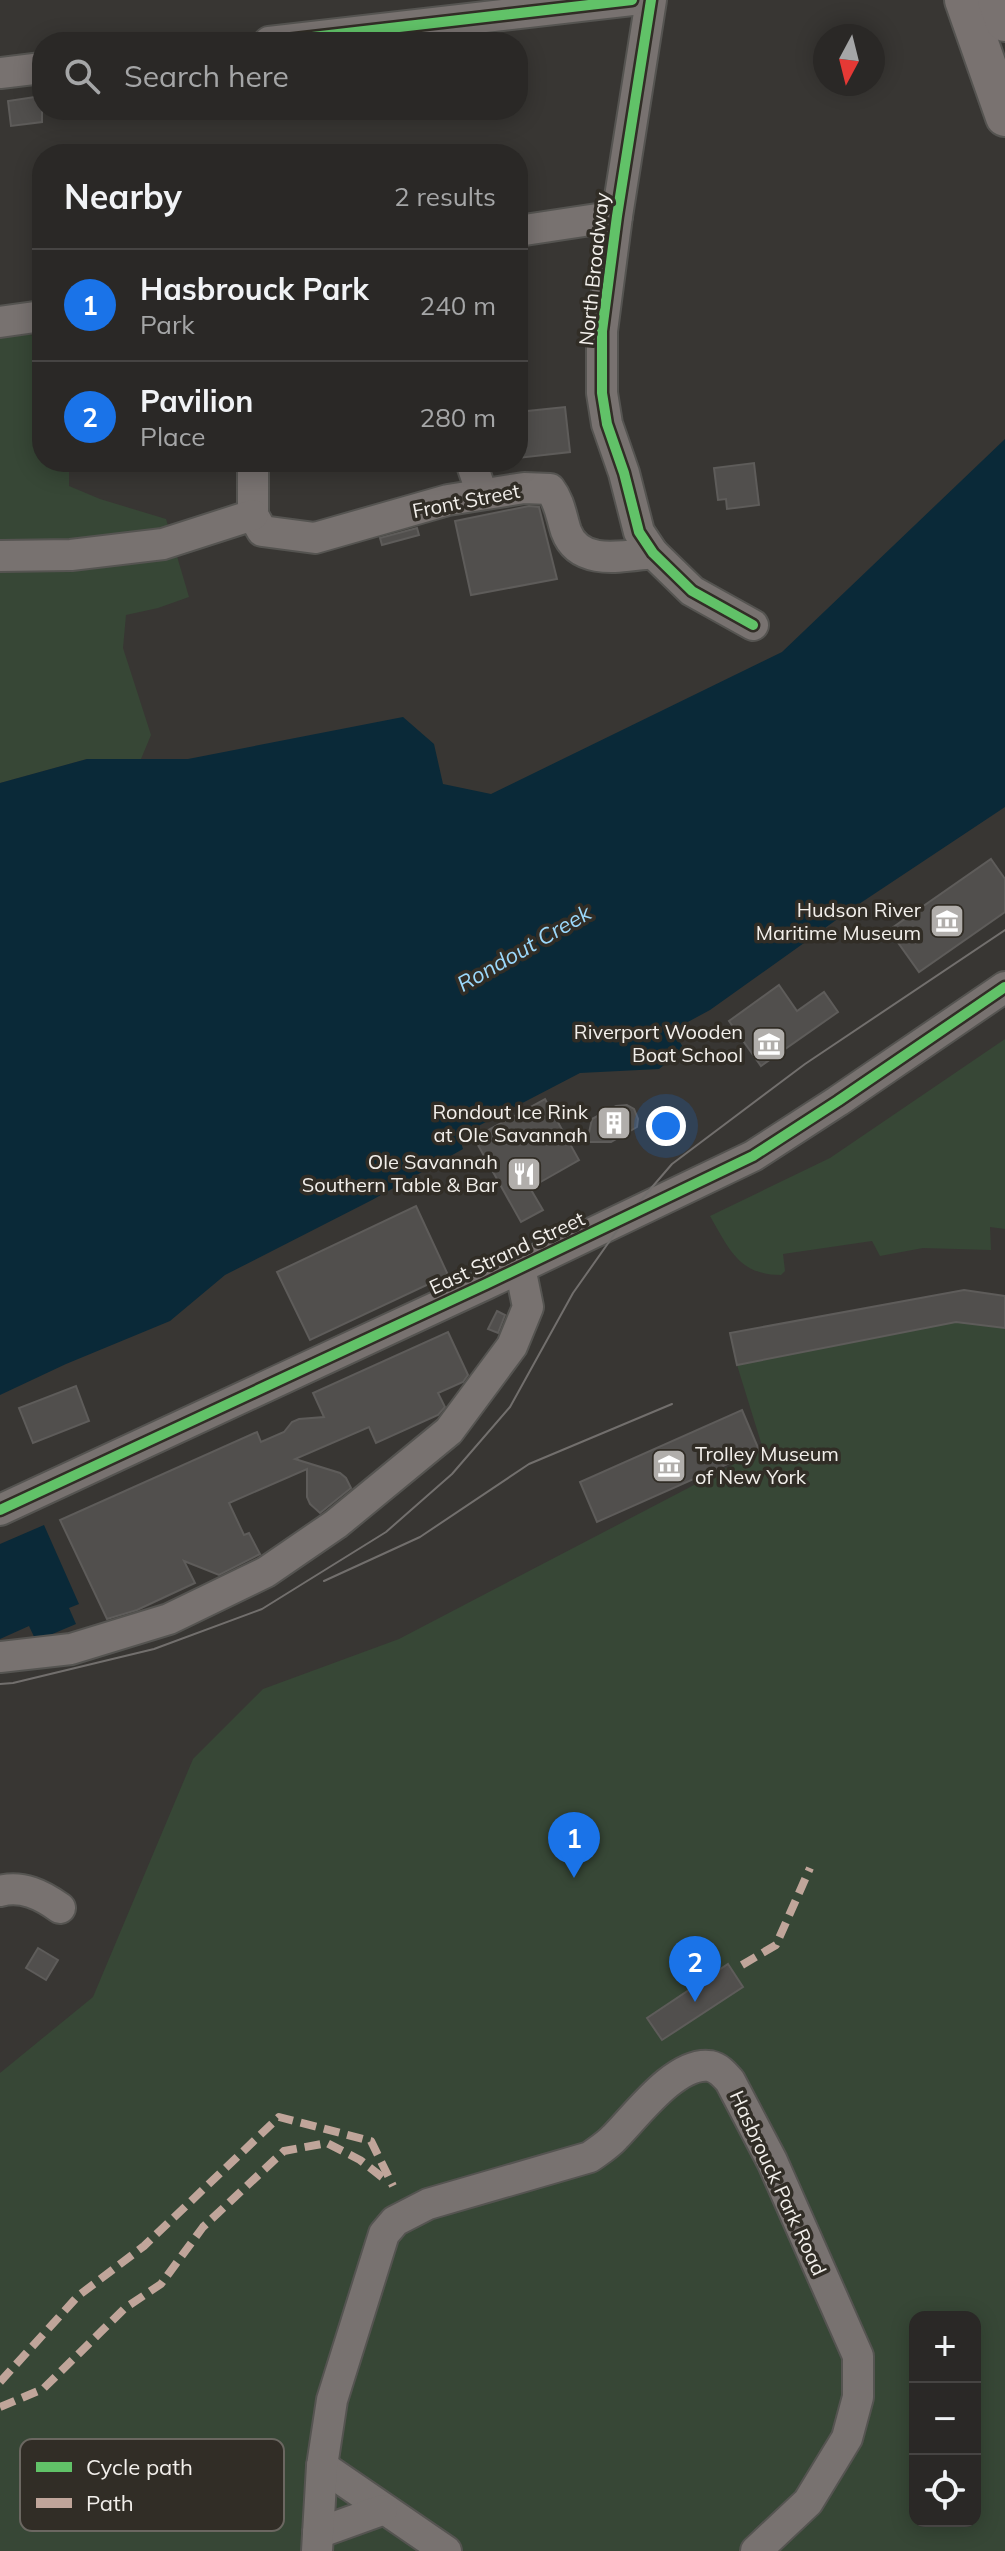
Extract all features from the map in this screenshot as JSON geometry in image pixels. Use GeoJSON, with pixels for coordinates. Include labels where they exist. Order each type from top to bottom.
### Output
{"type":"FeatureCollection","features":[{"type":"Feature","properties":{"kind":"main road"},"geometry":{"type":"LineString","coordinates":[[964,0],[1002,108]]}},
{"type":"Feature","properties":{"kind":"main road"},"geometry":{"type":"LineString","coordinates":[[997,0],[1005,22]]}},
{"type":"Feature","properties":{"kind":"street"},"geometry":{"type":"LineString","coordinates":[[355,32],[632,0]]}},
{"type":"Feature","properties":{"kind":"street","name":"North Broadway"},"geometry":{"type":"LineString","coordinates":[[651,0],[602,331],[602,393],[607,424],[639,532],[653,553],[692,591],[753,625]]}},
{"type":"Feature","properties":{"kind":"street"},"geometry":{"type":"LineString","coordinates":[[0,73],[32,69]]}},
{"type":"Feature","properties":{"kind":"street"},"geometry":{"type":"LineString","coordinates":[[528,229],[617,216]]}},
{"type":"Feature","properties":{"kind":"street"},"geometry":{"type":"LineString","coordinates":[[0,322],[32,317]]}},
{"type":"Feature","properties":{"kind":"street"},"geometry":{"type":"LineString","coordinates":[[0,556],[71,555],[163,544],[253,515],[253,472]]}},
{"type":"Feature","properties":{"kind":"street"},"geometry":{"type":"LineString","coordinates":[[474,472],[482,494]]}},
{"type":"Feature","properties":{"kind":"street","name":"Front Street"},"geometry":{"type":"LineString","coordinates":[[253,515],[262,531],[315,538],[448,500],[524,488],[550,489],[557,499],[567,535],[578,550],[608,557],[653,553]]}},
{"type":"Feature","properties":{"kind":"street","name":"East Strand Street"},"geometry":{"type":"LineString","coordinates":[[0,1510],[753,1156],[1005,987]]}},
{"type":"Feature","properties":{"kind":"street"},"geometry":{"type":"LineString","coordinates":[[0,1657],[71,1649],[169,1619],[266,1572],[336,1524],[449,1431],[512,1346],[528,1307],[520,1267]]}},
{"type":"Feature","properties":{"kind":"street"},"geometry":{"type":"LineString","coordinates":[[0,1891],[27,1890],[60,1908]]}},
{"type":"Feature","properties":{"kind":"street","name":"Hasbrouck Park Road"},"geometry":{"type":"LineString","coordinates":[[318,2542],[322,2466],[332,2400],[384,2234],[395,2221],[428,2204],[590,2157],[612,2141],[669,2080],[709,2066],[720,2070],[730,2081],[772,2161],[858,2356],[858,2397],[847,2438],[808,2502],[756,2551]]}},
{"type":"Feature","properties":{"kind":"street"},"geometry":{"type":"LineString","coordinates":[[322,2466],[446,2551]]}},
{"type":"Feature","properties":{"kind":"street"},"geometry":{"type":"LineString","coordinates":[[318,2542],[382,2510]]}},
{"type":"Feature","properties":{"kind":"green space"},"geometry":{"type":"Polygon","coordinates":[[[0,330],[32,335],[32,472],[69,472],[69,486],[166,519],[189,597],[126,615],[123,648],[151,735],[141,759],[87,759],[0,783],[0,330]]]}},
{"type":"Feature","properties":{"kind":"green space"},"geometry":{"type":"Polygon","coordinates":[[[1005,1039],[1005,1229],[990,1227],[991,1250],[923,1248],[880,1256],[872,1241],[783,1254],[785,1271],[781,1275],[755,1270],[737,1258],[710,1216],[830,1158],[1005,1039]]]}},
{"type":"Feature","properties":{"kind":"green space"},"geometry":{"type":"Polygon","coordinates":[[[956,1322],[1005,1328],[1005,2551],[0,2551],[0,2073],[93,1997],[193,1759],[263,1689],[399,1639],[763,1449],[737,1365],[956,1322]]]}},
{"type":"Feature","properties":{"kind":"water","name":"Rondout Creek"},"geometry":{"type":"Polygon","coordinates":[[[1005,439],[1005,807],[853,908],[710,1010],[673,1030],[684,1049],[659,1069],[580,1073],[459,1136],[463,1149],[372,1200],[225,1275],[170,1321],[0,1395],[0,783],[87,759],[188,759],[403,717],[434,744],[443,784],[491,794],[782,652],[1005,439]]]}},
{"type":"Feature","properties":{"kind":"water"},"geometry":{"type":"Polygon","coordinates":[[[44,1525],[79,1604],[69,1608],[76,1624],[36,1641],[29,1626],[0,1639],[0,1544],[44,1525]]]}},
{"type":"Feature","properties":{"kind":"building"},"geometry":{"type":"Polygon","coordinates":[[[32,97],[32,120],[42,122],[11,126],[8,101],[32,97]]]}},
{"type":"Feature","properties":{"kind":"building"},"geometry":{"type":"Polygon","coordinates":[[[565,407],[570,452],[528,457],[528,411],[565,407]]]}},
{"type":"Feature","properties":{"kind":"building"},"geometry":{"type":"Polygon","coordinates":[[[754,463],[759,505],[727,509],[726,499],[718,500],[714,468],[754,463]]]}},
{"type":"Feature","properties":{"kind":"building"},"geometry":{"type":"Polygon","coordinates":[[[529,506],[539,507],[557,579],[471,595],[455,521],[529,506]]]}},
{"type":"Feature","properties":{"kind":"building"},"geometry":{"type":"Polygon","coordinates":[[[417,528],[419,535],[382,545],[380,538],[417,528]]]}},
{"type":"Feature","properties":{"kind":"building","name":"Hudson River Maritime Museum"},"geometry":{"type":"Polygon","coordinates":[[[991,859],[1005,879],[1005,912],[919,972],[889,930],[991,859]]]}},
{"type":"Feature","properties":{"kind":"building","name":"Riverport Wooden Boat School"},"geometry":{"type":"Polygon","coordinates":[[[779,985],[797,1011],[824,992],[838,1012],[761,1066],[729,1021],[779,985]]]}},
{"type":"Feature","properties":{"kind":"building","name":"Ole Savannah Southern Table & Bar"},"geometry":{"type":"Polygon","coordinates":[[[545,1099],[579,1160],[530,1188],[543,1210],[521,1222],[474,1138],[545,1099]]]}},
{"type":"Feature","properties":{"kind":"building","name":"Rondout Ice Rink at Ole Savannah"},"geometry":{"type":"Polygon","coordinates":[[[627,1105],[634,1109],[637,1127],[611,1142],[587,1142],[592,1119],[616,1106],[627,1105]]]}},
{"type":"Feature","properties":{"kind":"building"},"geometry":{"type":"Polygon","coordinates":[[[416,1206],[448,1275],[310,1340],[277,1272],[416,1206]]]}},
{"type":"Feature","properties":{"kind":"building"},"geometry":{"type":"Polygon","coordinates":[[[964,1290],[1005,1296],[1005,1328],[956,1322],[737,1365],[730,1333],[964,1290]]]}},
{"type":"Feature","properties":{"kind":"building"},"geometry":{"type":"Polygon","coordinates":[[[497,1311],[505,1315],[498,1333],[488,1329],[497,1311]]]}},
{"type":"Feature","properties":{"kind":"building"},"geometry":{"type":"Polygon","coordinates":[[[448,1332],[468,1375],[463,1382],[438,1393],[445,1407],[438,1415],[376,1443],[369,1427],[295,1459],[340,1473],[351,1488],[320,1513],[307,1497],[307,1469],[229,1503],[244,1535],[249,1533],[260,1554],[219,1575],[184,1561],[195,1583],[137,1610],[107,1619],[60,1520],[257,1432],[261,1442],[284,1432],[299,1419],[324,1417],[313,1393],[448,1332]]]}},
{"type":"Feature","properties":{"kind":"building"},"geometry":{"type":"Polygon","coordinates":[[[76,1386],[89,1421],[33,1443],[19,1408],[76,1386]]]}},
{"type":"Feature","properties":{"kind":"building","name":"Trolley Museum of New York"},"geometry":{"type":"Polygon","coordinates":[[[742,1410],[759,1450],[597,1522],[580,1482],[742,1410]]]}},
{"type":"Feature","properties":{"kind":"building"},"geometry":{"type":"Polygon","coordinates":[[[38,1948],[58,1960],[46,1980],[26,1968],[38,1948]]]}},
{"type":"Feature","properties":{"kind":"building"},"geometry":{"type":"Polygon","coordinates":[[[728,1964],[743,1987],[662,2040],[647,2018],[728,1964]]]}},
{"type":"Feature","properties":{"kind":"tram line"},"geometry":{"type":"LineString","coordinates":[[0,1684],[154,1649],[262,1609],[386,1532],[452,1474],[510,1407],[573,1293],[628,1215],[672,1164],[805,1064],[1005,930]]}},
{"type":"Feature","properties":{"kind":"tram line"},"geometry":{"type":"LineString","coordinates":[[324,1581],[420,1537],[529,1464],[672,1404]]}},
{"type":"Feature","properties":{"kind":"marked path"},"geometry":{"type":"LineString","coordinates":[[742,1965],[776,1945],[810,1868]]}},
{"type":"Feature","properties":{"kind":"marked path"},"geometry":{"type":"LineString","coordinates":[[0,2382],[78,2296],[144,2246],[279,2117],[371,2141],[393,2186]]}},
{"type":"Feature","properties":{"kind":"marked path"},"geometry":{"type":"LineString","coordinates":[[0,2407],[43,2389],[125,2308],[161,2284],[203,2227],[284,2151],[327,2143],[360,2160],[387,2181]]}},
{"type":"Feature","properties":{"kind":"cycle path"},"geometry":{"type":"LineString","coordinates":[[355,32],[632,0]]}},
{"type":"Feature","properties":{"kind":"cycle path"},"geometry":{"type":"LineString","coordinates":[[651,0],[602,331],[602,393],[607,424],[639,532],[653,553],[692,591],[753,625]]}},
{"type":"Feature","properties":{"kind":"cycle path"},"geometry":{"type":"LineString","coordinates":[[0,1510],[753,1156],[1005,987]]}},
{"type":"Feature","properties":{"kind":"place","name":"Hudson River Maritime Museum"},"geometry":{"type":"Point","coordinates":[947,921]}},
{"type":"Feature","properties":{"kind":"place","name":"Riverport Wooden Boat School"},"geometry":{"type":"Point","coordinates":[769,1044]}},
{"type":"Feature","properties":{"kind":"place","name":"Rondout Ice Rink at Ole Savannah"},"geometry":{"type":"Point","coordinates":[614,1123]}},
{"type":"Feature","properties":{"kind":"place","name":"Ole Savannah Southern Table & Bar"},"geometry":{"type":"Point","coordinates":[524,1174]}},
{"type":"Feature","properties":{"kind":"place","name":"Trolley Museum of New York"},"geometry":{"type":"Point","coordinates":[669,1466]}},
{"type":"Feature","properties":{"kind":"place","name":"Hasbrouck Park"},"geometry":{"type":"Point","coordinates":[574,1878]}},
{"type":"Feature","properties":{"kind":"place","name":"Pavilion"},"geometry":{"type":"Point","coordinates":[695,2002]}}]}
